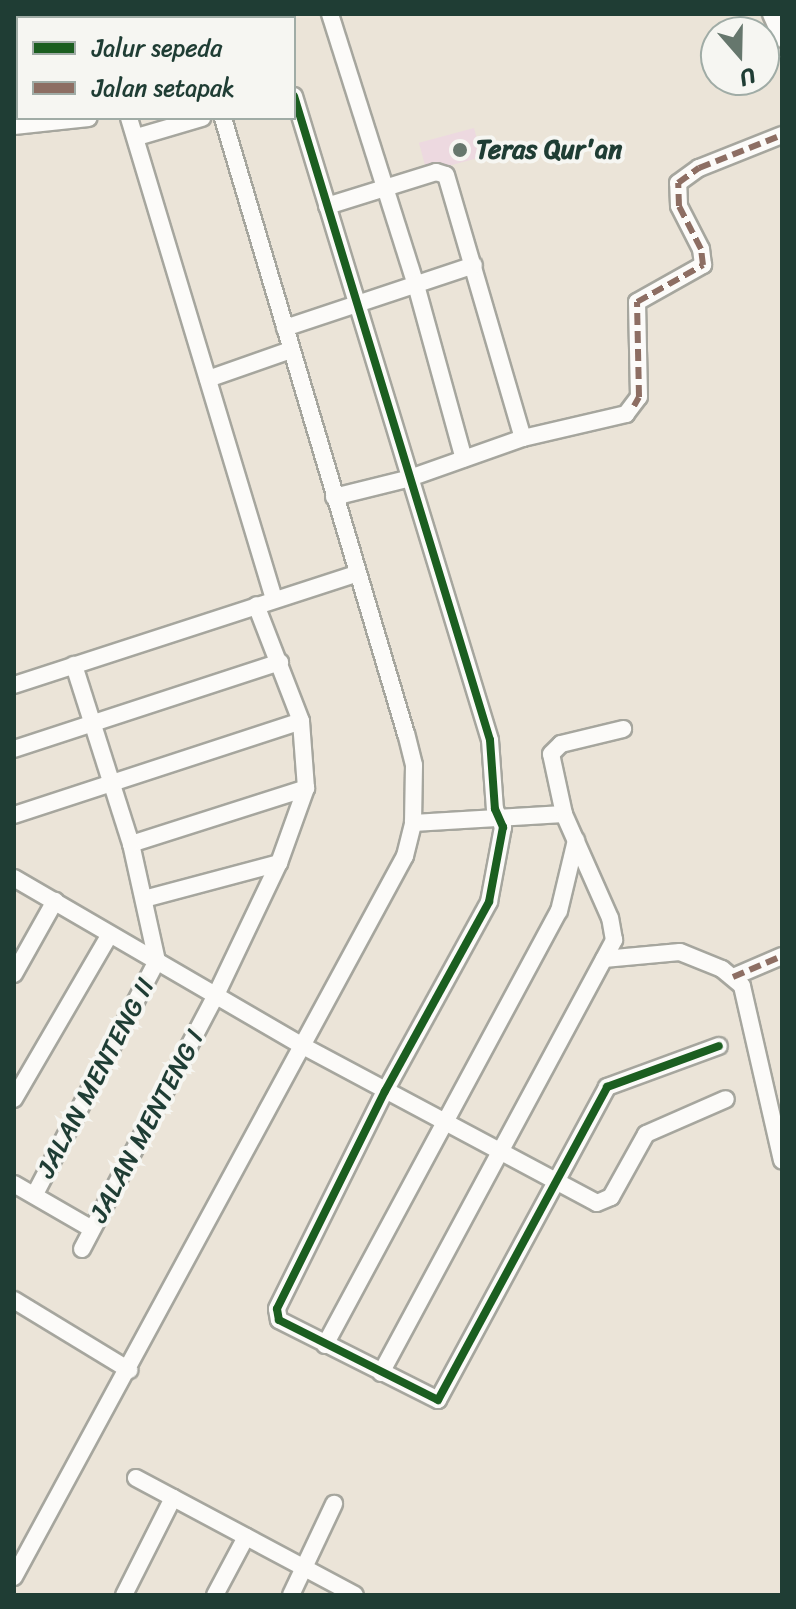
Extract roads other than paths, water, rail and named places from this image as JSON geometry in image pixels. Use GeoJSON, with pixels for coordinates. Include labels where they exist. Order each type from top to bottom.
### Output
{"type":"FeatureCollection","features":[{"type":"Feature","properties":{"kind":"street"},"geometry":{"type":"LineString","coordinates":[[330,14],[416,285],[464,459]]}},
{"type":"Feature","properties":{"kind":"street"},"geometry":{"type":"LineString","coordinates":[[771,14],[782,39]]}},
{"type":"Feature","properties":{"kind":"street"},"geometry":{"type":"LineString","coordinates":[[296,103],[407,479],[490,740],[497,817],[503,827],[494,891],[385,1091],[277,1309],[284,1324],[430,1400],[442,1397],[553,1182],[607,1087],[719,1046]]}},
{"type":"Feature","properties":{"kind":"street"},"geometry":{"type":"LineString","coordinates":[[14,126],[64,120]]}},
{"type":"Feature","properties":{"kind":"street"},"geometry":{"type":"LineString","coordinates":[[130,120],[274,599]]}},
{"type":"Feature","properties":{"kind":"street"},"geometry":{"type":"LineString","coordinates":[[137,137],[195,120]]}},
{"type":"Feature","properties":{"kind":"street"},"geometry":{"type":"LineString","coordinates":[[14,1577],[129,1370],[405,856],[413,823],[414,765],[224,120]]}},
{"type":"Feature","properties":{"kind":"street"},"geometry":{"type":"LineString","coordinates":[[334,497],[407,479],[523,438],[626,414],[639,397],[637,302],[703,265],[701,249],[679,206],[678,183],[699,168],[782,135]]}},
{"type":"Feature","properties":{"kind":"street"},"geometry":{"type":"LineString","coordinates":[[327,206],[436,172],[446,175],[523,438]]}},
{"type":"Feature","properties":{"kind":"street"},"geometry":{"type":"LineString","coordinates":[[285,328],[474,265]]}},
{"type":"Feature","properties":{"kind":"street"},"geometry":{"type":"LineString","coordinates":[[208,379],[291,350]]}},
{"type":"Feature","properties":{"kind":"street"},"geometry":{"type":"LineString","coordinates":[[14,685],[356,574]]}},
{"type":"Feature","properties":{"kind":"street"},"geometry":{"type":"LineString","coordinates":[[131,844],[306,788],[301,721],[256,605]]}},
{"type":"Feature","properties":{"kind":"street"},"geometry":{"type":"LineString","coordinates":[[14,749],[280,662]]}},
{"type":"Feature","properties":{"kind":"street"},"geometry":{"type":"LineString","coordinates":[[74,665],[131,844],[157,961]]}},
{"type":"Feature","properties":{"kind":"street"},"geometry":{"type":"LineString","coordinates":[[14,815],[301,721]]}},
{"type":"Feature","properties":{"kind":"street"},"geometry":{"type":"LineString","coordinates":[[381,1373],[496,1152],[604,959],[614,929],[564,814],[553,749],[623,729]]}},
{"type":"Feature","properties":{"kind":"street","name":"JALAN MENTENG I"},"geometry":{"type":"LineString","coordinates":[[82,1249],[213,1000],[279,863],[306,788]]}},
{"type":"Feature","properties":{"kind":"street"},"geometry":{"type":"LineString","coordinates":[[413,823],[564,814]]}},
{"type":"Feature","properties":{"kind":"street"},"geometry":{"type":"LineString","coordinates":[[325,1345],[559,911],[576,839]]}},
{"type":"Feature","properties":{"kind":"street"},"geometry":{"type":"LineString","coordinates":[[144,899],[279,863]]}},
{"type":"Feature","properties":{"kind":"street"},"geometry":{"type":"LineString","coordinates":[[14,878],[109,936],[157,961],[213,1000],[553,1182],[605,1203],[646,1134],[726,1099]]}},
{"type":"Feature","properties":{"kind":"street"},"geometry":{"type":"LineString","coordinates":[[14,974],[55,901]]}},
{"type":"Feature","properties":{"kind":"street"},"geometry":{"type":"LineString","coordinates":[[14,1099],[109,936]]}},
{"type":"Feature","properties":{"kind":"street"},"geometry":{"type":"LineString","coordinates":[[604,959],[680,952],[733,977],[745,998],[782,1160]]}},
{"type":"Feature","properties":{"kind":"street"},"geometry":{"type":"LineString","coordinates":[[733,977],[782,956]]}},
{"type":"Feature","properties":{"kind":"street","name":"JALAN MENTENG II"},"geometry":{"type":"LineString","coordinates":[[35,1194],[157,961]]}},
{"type":"Feature","properties":{"kind":"street"},"geometry":{"type":"LineString","coordinates":[[14,1184],[92,1229]]}},
{"type":"Feature","properties":{"kind":"street"},"geometry":{"type":"LineString","coordinates":[[14,1300],[129,1370]]}},
{"type":"Feature","properties":{"kind":"street"},"geometry":{"type":"LineString","coordinates":[[136,1478],[355,1595]]}},
{"type":"Feature","properties":{"kind":"street"},"geometry":{"type":"LineString","coordinates":[[124,1595],[173,1498]]}},
{"type":"Feature","properties":{"kind":"street"},"geometry":{"type":"LineString","coordinates":[[291,1595],[334,1504]]}},
{"type":"Feature","properties":{"kind":"street"},"geometry":{"type":"LineString","coordinates":[[215,1595],[246,1537]]}},
{"type":"Feature","properties":{"kind":"place","name":"Teras Qur'an"},"geometry":{"type":"Point","coordinates":[460,150]}}]}
